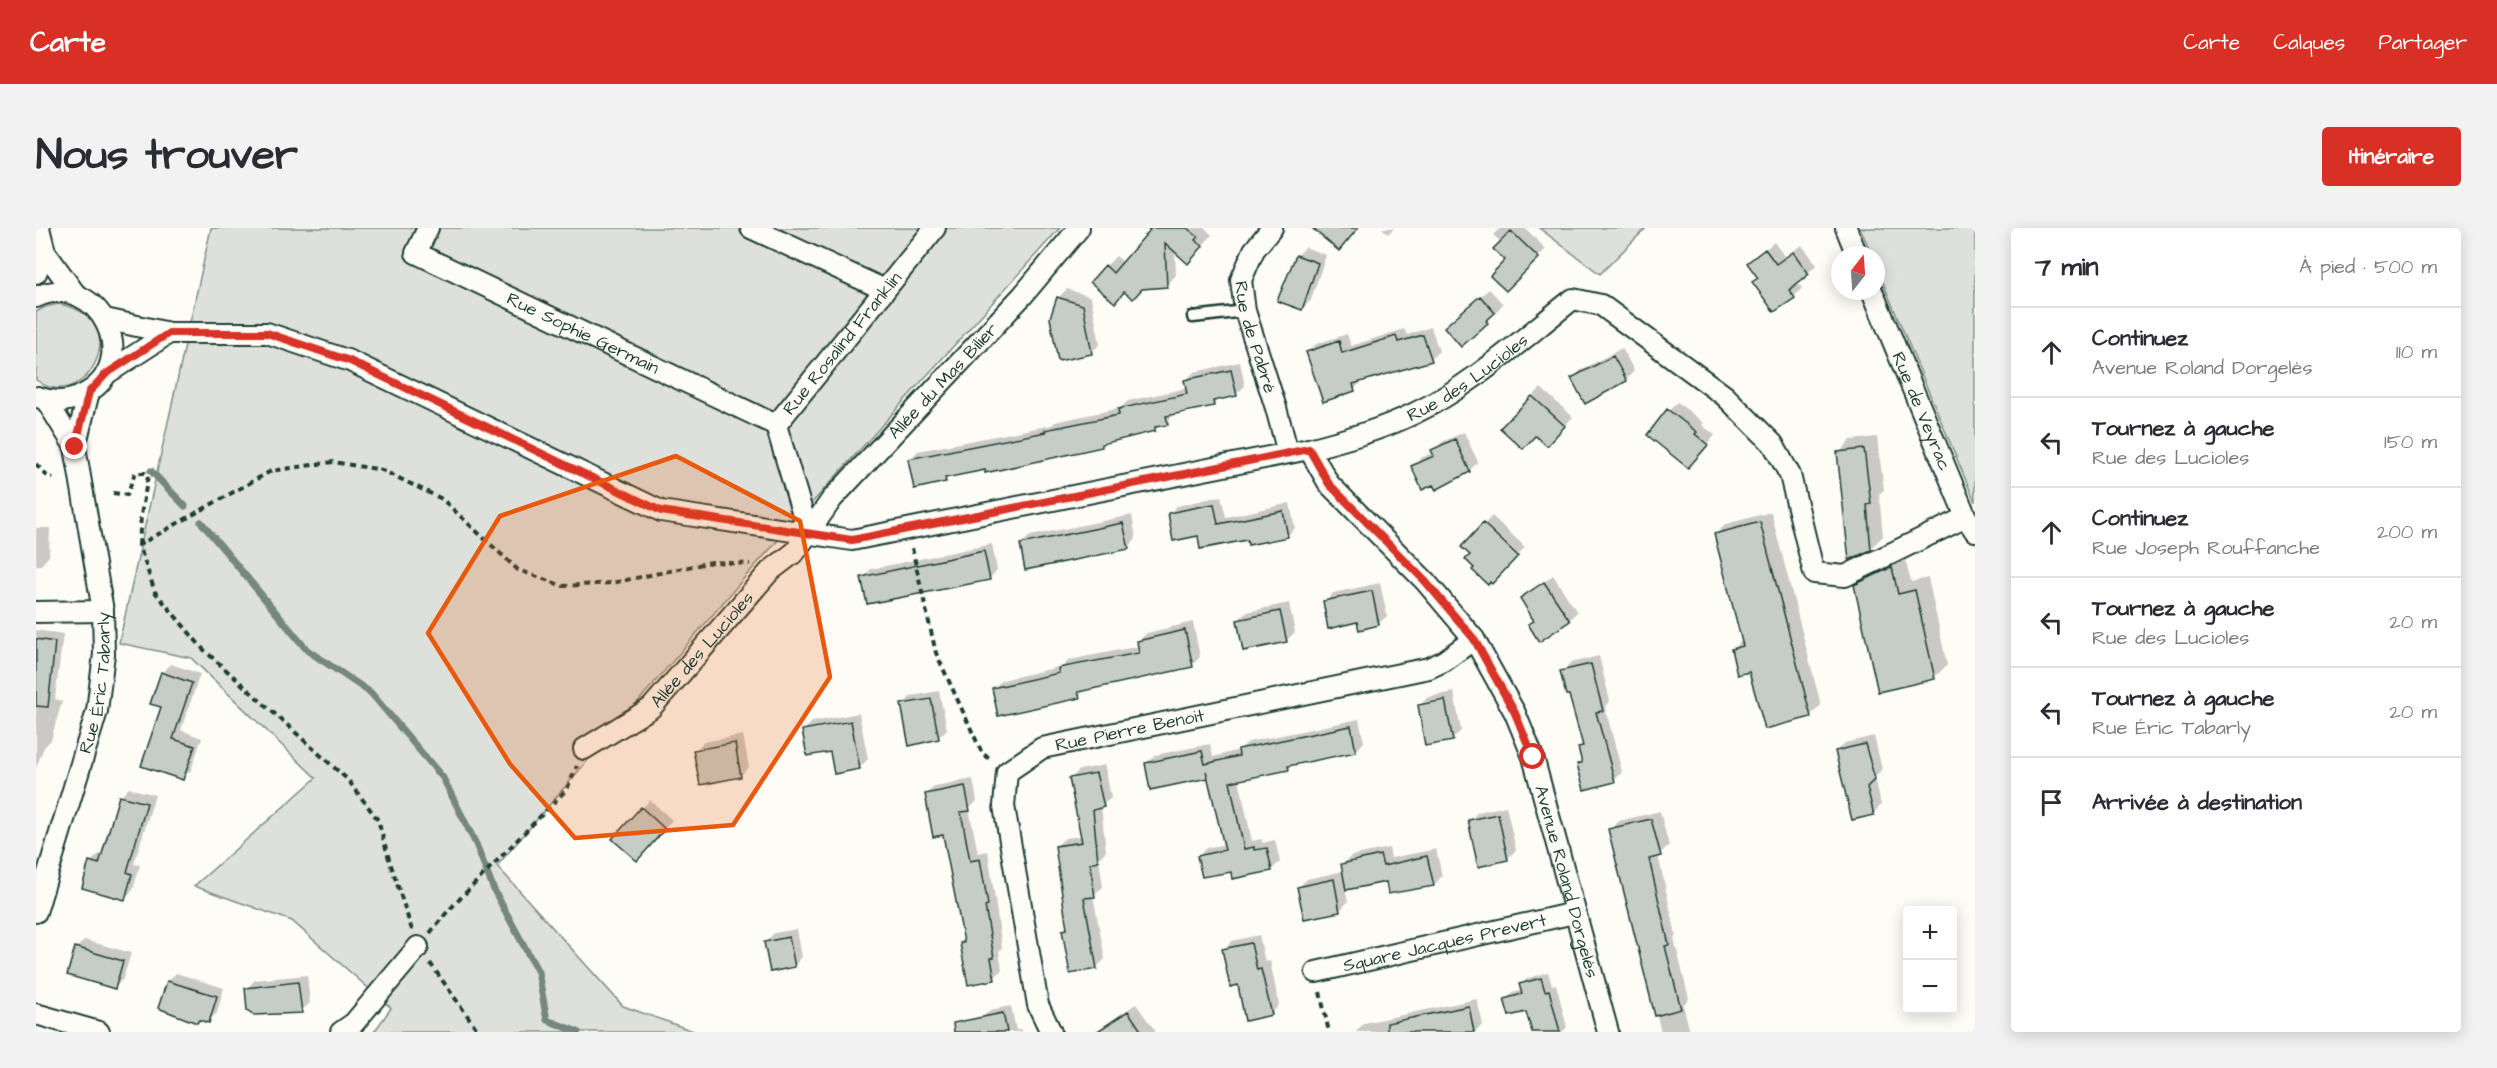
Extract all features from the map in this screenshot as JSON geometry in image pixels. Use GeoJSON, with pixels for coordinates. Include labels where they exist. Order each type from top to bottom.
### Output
{"type":"FeatureCollection","features":[{"type":"Feature","properties":{"kind":"street"},"geometry":{"type":"LineString","coordinates":[[39,228],[45,252],[76,295],[97,309],[111,332],[113,346],[106,374]]}},
{"type":"Feature","properties":{"kind":"street","name":"Rue Sophie Germain"},"geometry":{"type":"LineString","coordinates":[[428,228],[416,254],[776,425]]}},
{"type":"Feature","properties":{"kind":"street"},"geometry":{"type":"LineString","coordinates":[[751,228],[885,290]]}},
{"type":"Feature","properties":{"kind":"street","name":"Rue Rosalind Franklin"},"geometry":{"type":"LineString","coordinates":[[809,535],[776,425],[935,228]]}},
{"type":"Feature","properties":{"kind":"street","name":"Allée du Mas Bilier"},"geometry":{"type":"LineString","coordinates":[[809,535],[832,499],[1023,295],[1079,228]]}},
{"type":"Feature","properties":{"kind":"street","name":"Rue de Pabré"},"geometry":{"type":"LineString","coordinates":[[1272,228],[1254,250],[1241,280],[1245,311],[1288,453]]}},
{"type":"Feature","properties":{"kind":"street"},"geometry":{"type":"LineString","coordinates":[[1846,228],[1853,246]]}},
{"type":"Feature","properties":{"kind":"street"},"geometry":{"type":"LineString","coordinates":[[36,273],[45,252]]}},
{"type":"Feature","properties":{"kind":"street"},"geometry":{"type":"LineString","coordinates":[[36,297],[57,292],[76,295]]}},
{"type":"Feature","properties":{"kind":"street","name":"Rue des Lucioles"},"geometry":{"type":"LineString","coordinates":[[169,333],[267,333],[350,361],[661,511],[852,540],[1309,449],[1347,439],[1414,414],[1485,369],[1573,299],[1601,304],[1725,396],[1773,444],[1790,475],[1814,573],[1845,576],[1970,524]]}},
{"type":"Feature","properties":{"kind":"street","name":"Rue de Veyrac"},"geometry":{"type":"LineString","coordinates":[[1876,300],[1970,524]]}},
{"type":"Feature","properties":{"kind":"street"},"geometry":{"type":"LineString","coordinates":[[105,319],[169,333]]}},
{"type":"Feature","properties":{"kind":"street"},"geometry":{"type":"LineString","coordinates":[[41,398],[61,401],[89,392],[106,374],[169,333]]}},
{"type":"Feature","properties":{"kind":"street","name":"Rue Éric Tabarly"},"geometry":{"type":"LineString","coordinates":[[36,912],[97,711],[104,654],[103,611],[75,447],[89,392]]}},
{"type":"Feature","properties":{"kind":"street","name":"Rue Éric Tabarly"},"geometry":{"type":"LineString","coordinates":[[41,398],[75,447]]}},
{"type":"Feature","properties":{"kind":"street","name":"Avenue Roland Dorgelès"},"geometry":{"type":"LineString","coordinates":[[1309,449],[1334,489],[1425,581],[1474,639],[1515,713],[1533,757],[1608,1032]]}},
{"type":"Feature","properties":{"kind":"street","name":"Allée des Lucioles"},"geometry":{"type":"LineString","coordinates":[[584,749],[651,708],[770,571],[795,552],[809,535]]}},
{"type":"Feature","properties":{"kind":"street"},"geometry":{"type":"LineString","coordinates":[[36,612],[103,611]]}},
{"type":"Feature","properties":{"kind":"street","name":"Rue Pierre Benoit"},"geometry":{"type":"LineString","coordinates":[[1007,772],[1042,748],[1429,668],[1456,654],[1474,639]]}},
{"type":"Feature","properties":{"kind":"street"},"geometry":{"type":"LineString","coordinates":[[1007,772],[1004,806],[1038,1005],[1051,1032]]}},
{"type":"Feature","properties":{"kind":"street","name":"Square Jacques Prevert"},"geometry":{"type":"LineString","coordinates":[[1316,972],[1574,913]]}},
{"type":"Feature","properties":{"kind":"street"},"geometry":{"type":"LineString","coordinates":[[340,1032],[354,1023],[418,947]]}},
{"type":"Feature","properties":{"kind":"street"},"geometry":{"type":"LineString","coordinates":[[36,1014],[99,1032]]}},
{"type":"Feature","properties":{"kind":"lane"},"geometry":{"type":"LineString","coordinates":[[1193,317],[1245,311]]}},
{"type":"Feature","properties":{"kind":"path"},"geometry":{"type":"LineString","coordinates":[[139,545],[271,471],[333,462],[382,470],[442,499],[518,570],[563,586],[612,583],[712,562],[748,563],[770,571]]}},
{"type":"Feature","properties":{"kind":"path"},"geometry":{"type":"LineString","coordinates":[[36,464],[46,475],[53,478]]}},
{"type":"Feature","properties":{"kind":"path"},"geometry":{"type":"LineString","coordinates":[[113,493],[127,495],[135,473],[145,473],[148,476],[141,515],[139,545],[154,592],[202,649],[348,780],[378,820],[418,947],[479,1032]]}},
{"type":"Feature","properties":{"kind":"path"},"geometry":{"type":"LineString","coordinates":[[908,530],[936,653],[982,753],[1007,772]]}},
{"type":"Feature","properties":{"kind":"path"},"geometry":{"type":"LineString","coordinates":[[418,947],[567,789],[584,749]]}},
{"type":"Feature","properties":{"kind":"path"},"geometry":{"type":"LineString","coordinates":[[1316,972],[1329,1032]]}},
{"type":"Feature","properties":{"kind":"highlighted area"},"geometry":{"type":"Polygon","coordinates":[[[676,456],[800,521],[830,677],[733,825],[575,838],[510,764],[428,633],[500,516],[676,456]]]}},
{"type":"Feature","properties":{"kind":"shaded area"},"geometry":{"type":"Polygon","coordinates":[[[211,228],[1060,228],[745,577],[497,866],[623,1006],[696,1032],[374,1032],[391,1008],[292,921],[194,886],[316,778],[191,658],[119,643],[211,228]]]}},
{"type":"Feature","properties":{"kind":"shaded area"},"geometry":{"type":"Polygon","coordinates":[[[1539,228],[1646,228],[1600,274],[1539,228]]]}},
{"type":"Feature","properties":{"kind":"shaded area"},"geometry":{"type":"Polygon","coordinates":[[[1860,228],[1975,228],[1975,502],[1885,287],[1885,246],[1868,246],[1860,228]]]}},
{"type":"Feature","properties":{"kind":"shaded area"},"geometry":{"type":"Polygon","coordinates":[[[58,304],[82,313],[95,327],[100,344],[96,361],[86,376],[72,386],[55,388],[36,380],[36,312],[58,304]]]}},
{"type":"Feature","properties":{"kind":"building"},"geometry":{"type":"Polygon","coordinates":[[[1147,228],[1187,228],[1198,237],[1195,240],[1203,246],[1188,264],[1165,243],[1167,287],[1142,289],[1133,299],[1124,292],[1115,303],[1090,282],[1105,265],[1113,273],[1150,230],[1147,228]]]}},
{"type":"Feature","properties":{"kind":"building"},"geometry":{"type":"Polygon","coordinates":[[[1312,228],[1358,228],[1339,251],[1312,228]]]}},
{"type":"Feature","properties":{"kind":"building"},"geometry":{"type":"Polygon","coordinates":[[[1511,231],[1539,258],[1506,291],[1490,276],[1505,260],[1493,249],[1511,231]]]}},
{"type":"Feature","properties":{"kind":"building"},"geometry":{"type":"Polygon","coordinates":[[[1765,249],[1776,264],[1793,252],[1809,274],[1789,290],[1795,298],[1774,312],[1752,282],[1758,278],[1747,263],[1765,249]]]}},
{"type":"Feature","properties":{"kind":"building"},"geometry":{"type":"Polygon","coordinates":[[[1296,255],[1318,263],[1302,310],[1277,301],[1296,255]]]}},
{"type":"Feature","properties":{"kind":"building"},"geometry":{"type":"Polygon","coordinates":[[[1480,296],[1495,313],[1486,321],[1488,323],[1461,347],[1444,327],[1480,296]]]}},
{"type":"Feature","properties":{"kind":"building"},"geometry":{"type":"Polygon","coordinates":[[[1057,297],[1083,305],[1092,354],[1058,361],[1050,318],[1057,297]]]}},
{"type":"Feature","properties":{"kind":"building"},"geometry":{"type":"Polygon","coordinates":[[[1423,335],[1432,361],[1353,384],[1355,391],[1323,402],[1306,352],[1339,341],[1342,353],[1396,336],[1398,342],[1423,335]]]}},
{"type":"Feature","properties":{"kind":"building"},"geometry":{"type":"Polygon","coordinates":[[[1613,356],[1627,381],[1585,404],[1571,378],[1613,356]]]}},
{"type":"Feature","properties":{"kind":"building"},"geometry":{"type":"Polygon","coordinates":[[[1231,370],[1237,396],[1213,401],[1214,406],[1166,416],[1168,425],[1155,427],[1155,431],[1102,444],[1102,447],[985,473],[985,470],[945,478],[946,482],[914,489],[908,459],[1119,415],[1118,409],[1187,394],[1184,380],[1231,370]]]}},
{"type":"Feature","properties":{"kind":"building"},"geometry":{"type":"Polygon","coordinates":[[[1532,396],[1565,426],[1547,446],[1535,436],[1523,449],[1500,428],[1532,396]]]}},
{"type":"Feature","properties":{"kind":"building"},"geometry":{"type":"Polygon","coordinates":[[[1667,409],[1697,432],[1695,434],[1708,445],[1688,468],[1647,435],[1667,409]]]}},
{"type":"Feature","properties":{"kind":"building"},"geometry":{"type":"Polygon","coordinates":[[[1455,439],[1470,472],[1436,490],[1433,485],[1422,490],[1411,466],[1434,456],[1431,450],[1455,439]]]}},
{"type":"Feature","properties":{"kind":"building"},"geometry":{"type":"Polygon","coordinates":[[[1864,449],[1871,504],[1867,505],[1871,550],[1849,560],[1837,452],[1864,449]]]}},
{"type":"Feature","properties":{"kind":"building"},"geometry":{"type":"Polygon","coordinates":[[[1214,504],[1218,524],[1283,511],[1288,537],[1248,545],[1247,540],[1200,549],[1198,536],[1173,541],[1168,513],[1214,504]]]}},
{"type":"Feature","properties":{"kind":"building"},"geometry":{"type":"Polygon","coordinates":[[[1760,522],[1811,717],[1765,729],[1749,672],[1737,675],[1731,649],[1743,646],[1714,534],[1760,522]]]}},
{"type":"Feature","properties":{"kind":"building"},"geometry":{"type":"Polygon","coordinates":[[[1123,523],[1129,549],[1025,570],[1020,544],[1123,523]]]}},
{"type":"Feature","properties":{"kind":"building"},"geometry":{"type":"Polygon","coordinates":[[[1483,523],[1518,556],[1492,584],[1490,582],[1488,585],[1472,570],[1474,568],[1465,559],[1470,555],[1461,547],[1483,523]]]}},
{"type":"Feature","properties":{"kind":"building"},"geometry":{"type":"Polygon","coordinates":[[[984,551],[990,580],[867,604],[861,577],[984,551]]]}},
{"type":"Feature","properties":{"kind":"building"},"geometry":{"type":"Polygon","coordinates":[[[1892,567],[1898,594],[1915,590],[1935,679],[1878,692],[1854,585],[1892,567]]]}},
{"type":"Feature","properties":{"kind":"building"},"geometry":{"type":"Polygon","coordinates":[[[1544,582],[1570,621],[1539,642],[1528,624],[1534,621],[1520,598],[1544,582]]]}},
{"type":"Feature","properties":{"kind":"building"},"geometry":{"type":"Polygon","coordinates":[[[1372,591],[1379,625],[1359,630],[1357,622],[1328,629],[1323,601],[1372,591]]]}},
{"type":"Feature","properties":{"kind":"building"},"geometry":{"type":"Polygon","coordinates":[[[1280,611],[1287,642],[1243,651],[1237,620],[1280,611]]]}},
{"type":"Feature","properties":{"kind":"building"},"geometry":{"type":"Polygon","coordinates":[[[1185,630],[1193,667],[1078,692],[1080,698],[998,716],[992,688],[1059,673],[1058,668],[1139,653],[1137,641],[1185,630]]]}},
{"type":"Feature","properties":{"kind":"building"},"geometry":{"type":"Polygon","coordinates":[[[36,639],[55,642],[48,707],[36,706],[36,639]]]}},
{"type":"Feature","properties":{"kind":"building"},"geometry":{"type":"Polygon","coordinates":[[[1591,664],[1603,711],[1596,712],[1615,782],[1584,790],[1577,764],[1582,763],[1578,747],[1583,746],[1560,671],[1591,664]]]}},
{"type":"Feature","properties":{"kind":"building"},"geometry":{"type":"Polygon","coordinates":[[[161,672],[192,683],[173,739],[195,746],[183,780],[141,766],[161,707],[150,704],[161,672]]]}},
{"type":"Feature","properties":{"kind":"building"},"geometry":{"type":"Polygon","coordinates":[[[931,699],[939,739],[909,746],[901,704],[931,699]]]}},
{"type":"Feature","properties":{"kind":"building"},"geometry":{"type":"Polygon","coordinates":[[[1445,700],[1453,741],[1425,746],[1418,705],[1445,700]]]}},
{"type":"Feature","properties":{"kind":"building"},"geometry":{"type":"Polygon","coordinates":[[[851,721],[860,769],[834,774],[830,752],[807,756],[802,730],[851,721]]]}},
{"type":"Feature","properties":{"kind":"building"},"geometry":{"type":"Polygon","coordinates":[[[1351,726],[1356,752],[1288,766],[1289,770],[1230,782],[1244,849],[1267,848],[1272,871],[1232,879],[1231,872],[1202,877],[1197,856],[1225,850],[1208,778],[1150,790],[1145,763],[1202,751],[1205,764],[1239,756],[1238,749],[1351,726]]]}},
{"type":"Feature","properties":{"kind":"building"},"geometry":{"type":"Polygon","coordinates":[[[735,743],[741,777],[700,785],[693,750],[735,743]]]}},
{"type":"Feature","properties":{"kind":"building"},"geometry":{"type":"Polygon","coordinates":[[[1865,744],[1875,779],[1867,787],[1874,815],[1852,820],[1835,751],[1865,744]]]}},
{"type":"Feature","properties":{"kind":"building"},"geometry":{"type":"Polygon","coordinates":[[[1096,773],[1104,807],[1093,810],[1098,861],[1090,863],[1095,897],[1084,898],[1097,969],[1070,974],[1062,930],[1067,929],[1055,846],[1082,842],[1069,778],[1096,773]]]}},
{"type":"Feature","properties":{"kind":"building"},"geometry":{"type":"Polygon","coordinates":[[[965,786],[970,811],[961,812],[970,861],[980,859],[988,905],[985,906],[994,958],[991,958],[995,980],[968,985],[960,943],[964,942],[943,835],[933,837],[925,794],[965,786]]]}},
{"type":"Feature","properties":{"kind":"building"},"geometry":{"type":"Polygon","coordinates":[[[119,796],[147,803],[127,872],[132,874],[125,900],[82,888],[89,861],[99,864],[119,796]]]}},
{"type":"Feature","properties":{"kind":"building"},"geometry":{"type":"Polygon","coordinates":[[[641,807],[665,829],[637,861],[612,839],[641,807]]]}},
{"type":"Feature","properties":{"kind":"building"},"geometry":{"type":"Polygon","coordinates":[[[1498,814],[1508,860],[1478,867],[1468,820],[1498,814]]]}},
{"type":"Feature","properties":{"kind":"building"},"geometry":{"type":"Polygon","coordinates":[[[1651,819],[1661,856],[1649,859],[1669,945],[1665,946],[1681,1009],[1655,1016],[1608,829],[1651,819]]]}},
{"type":"Feature","properties":{"kind":"building"},"geometry":{"type":"Polygon","coordinates":[[[1380,855],[1383,866],[1427,856],[1434,886],[1388,894],[1386,882],[1346,890],[1341,864],[1380,855]]]}},
{"type":"Feature","properties":{"kind":"building"},"geometry":{"type":"Polygon","coordinates":[[[1334,879],[1340,912],[1304,919],[1297,887],[1334,879]]]}},
{"type":"Feature","properties":{"kind":"building"},"geometry":{"type":"Polygon","coordinates":[[[789,937],[795,967],[770,972],[764,942],[789,937]]]}},
{"type":"Feature","properties":{"kind":"building"},"geometry":{"type":"Polygon","coordinates":[[[1251,943],[1257,970],[1261,969],[1272,1015],[1245,1021],[1238,985],[1230,987],[1222,949],[1251,943]]]}},
{"type":"Feature","properties":{"kind":"building"},"geometry":{"type":"Polygon","coordinates":[[[75,947],[123,961],[115,989],[67,975],[75,947]]]}},
{"type":"Feature","properties":{"kind":"building"},"geometry":{"type":"Polygon","coordinates":[[[1541,978],[1545,991],[1549,990],[1560,1032],[1532,1032],[1526,1012],[1509,1016],[1504,999],[1522,994],[1519,984],[1541,978]]]}},
{"type":"Feature","properties":{"kind":"building"},"geometry":{"type":"Polygon","coordinates":[[[167,981],[217,996],[209,1023],[199,1020],[197,1023],[158,1008],[167,981]]]}},
{"type":"Feature","properties":{"kind":"building"},"geometry":{"type":"Polygon","coordinates":[[[298,982],[302,1013],[254,1015],[247,1010],[245,988],[298,982]]]}},
{"type":"Feature","properties":{"kind":"building"},"geometry":{"type":"Polygon","coordinates":[[[1469,1006],[1474,1032],[1387,1032],[1387,1023],[1469,1006]]]}},
{"type":"Feature","properties":{"kind":"building"},"geometry":{"type":"Polygon","coordinates":[[[1128,1011],[1142,1032],[1096,1032],[1128,1011]]]}},
{"type":"Feature","properties":{"kind":"building"},"geometry":{"type":"Polygon","coordinates":[[[1003,1013],[1007,1032],[954,1032],[953,1023],[1003,1013]]]}},
{"type":"Feature","properties":{"kind":"waterway"},"geometry":{"type":"LineString","coordinates":[[151,471],[185,506]]}},
{"type":"Feature","properties":{"kind":"waterway"},"geometry":{"type":"LineString","coordinates":[[201,522],[307,650],[371,693],[443,778],[476,844],[494,890],[538,972],[547,1020],[578,1032]]}},
{"type":"Feature","properties":{"kind":"route"},"geometry":{"type":"LineString","coordinates":[[75,447],[89,392],[106,374],[169,333],[267,333],[350,361],[661,511],[852,540],[1309,449],[1338,495],[1425,581],[1474,639],[1494,671],[1515,713],[1533,757]]}}]}
